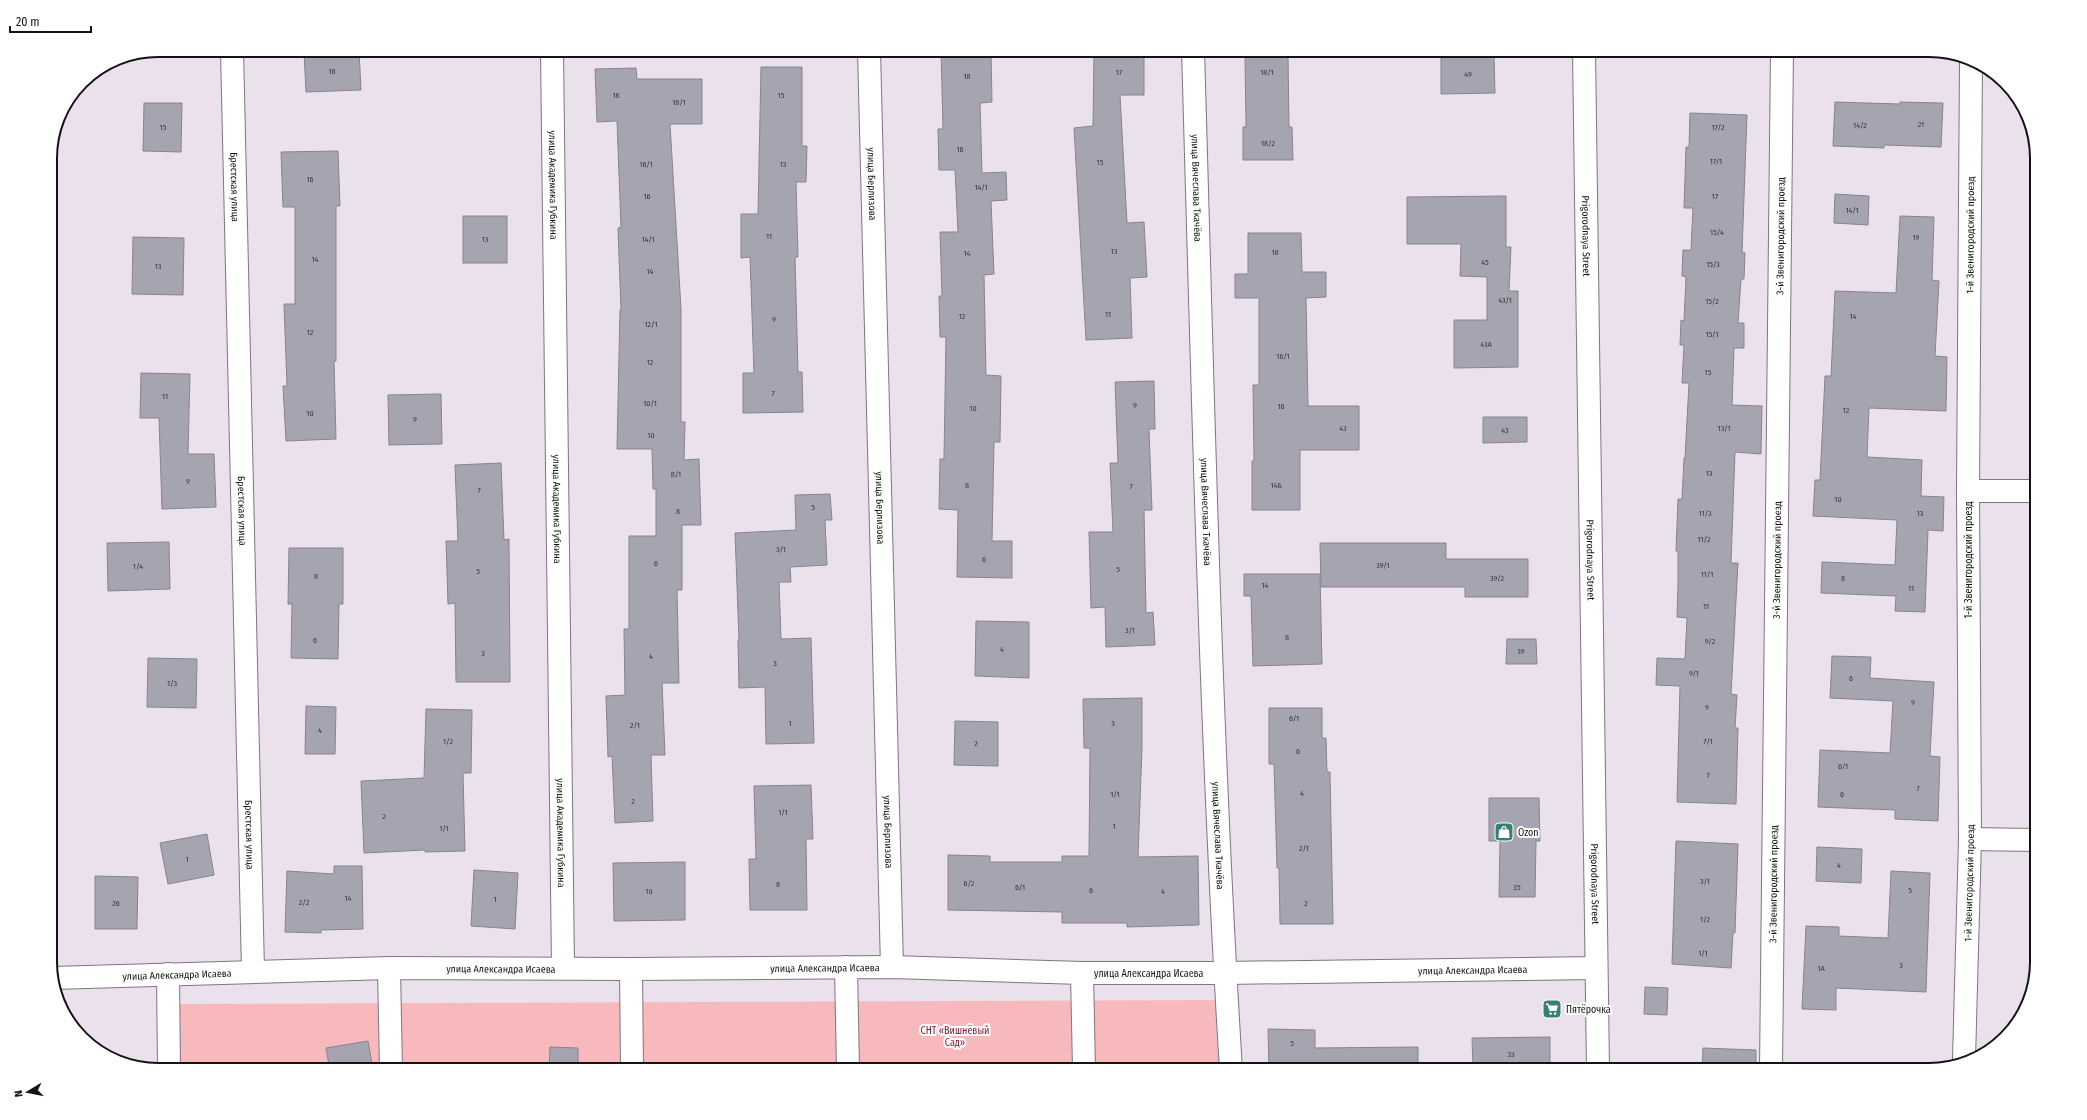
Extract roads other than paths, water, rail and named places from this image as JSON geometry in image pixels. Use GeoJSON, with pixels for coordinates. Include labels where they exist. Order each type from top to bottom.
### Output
{"type":"FeatureCollection","features":[{"type":"Feature","properties":{"kind":"street","name":"Брестская улица"},"geometry":{"type":"LineString","coordinates":[[232,57],[253,971]]}},
{"type":"Feature","properties":{"kind":"street","name":"улица Академика Губкина"},"geometry":{"type":"LineString","coordinates":[[552,57],[563,968]]}},
{"type":"Feature","properties":{"kind":"street","name":"улица Берлизова"},"geometry":{"type":"LineString","coordinates":[[869,57],[892,967]]}},
{"type":"Feature","properties":{"kind":"street","name":"улица Вячеслава Ткачёва"},"geometry":{"type":"LineString","coordinates":[[1193,57],[1208,575],[1225,973],[1231,1063]]}},
{"type":"Feature","properties":{"kind":"street","name":"Prigorodnaya Street"},"geometry":{"type":"LineString","coordinates":[[1584,57],[1598,1063]]}},
{"type":"Feature","properties":{"kind":"street","name":"3-й Звенигородский проезд"},"geometry":{"type":"LineString","coordinates":[[1771,1063],[1782,57]]}},
{"type":"Feature","properties":{"kind":"street","name":"1-й Звенигородский проезд"},"geometry":{"type":"LineString","coordinates":[[1964,1057],[1970,839],[1968,491],[1971,66]]}},
{"type":"Feature","properties":{"kind":"street"},"geometry":{"type":"LineString","coordinates":[[1968,491],[2030,491]]}},
{"type":"Feature","properties":{"kind":"street"},"geometry":{"type":"LineString","coordinates":[[1970,839],[2030,840]]}},
{"type":"Feature","properties":{"kind":"street"},"geometry":{"type":"LineString","coordinates":[[846,967],[848,1063]]}},
{"type":"Feature","properties":{"kind":"street","name":"улица Александра Исаева"},"geometry":{"type":"LineString","coordinates":[[58,978],[389,968],[631,969],[892,967],[1082,973],[1225,973],[1596,968]]}},
{"type":"Feature","properties":{"kind":"street"},"geometry":{"type":"LineString","coordinates":[[389,968],[391,1063]]}},
{"type":"Feature","properties":{"kind":"street"},"geometry":{"type":"LineString","coordinates":[[631,969],[632,1063]]}},
{"type":"Feature","properties":{"kind":"street"},"geometry":{"type":"LineString","coordinates":[[1082,973],[1084,1063]]}},
{"type":"Feature","properties":{"kind":"street"},"geometry":{"type":"LineString","coordinates":[[168,974],[169,1063]]}},
{"type":"Feature","properties":{"kind":"place","name":"Ozon"},"geometry":{"type":"Point","coordinates":[1504,832]}},
{"type":"Feature","properties":{"kind":"place","name":"Пятёрочка"},"geometry":{"type":"Point","coordinates":[1552,1009]}},
{"type":"Feature","properties":{"kind":"park label","name":"СНТ «Вишнёвый Cад»"},"geometry":{"type":"Point","coordinates":[955,1036]}}]}
